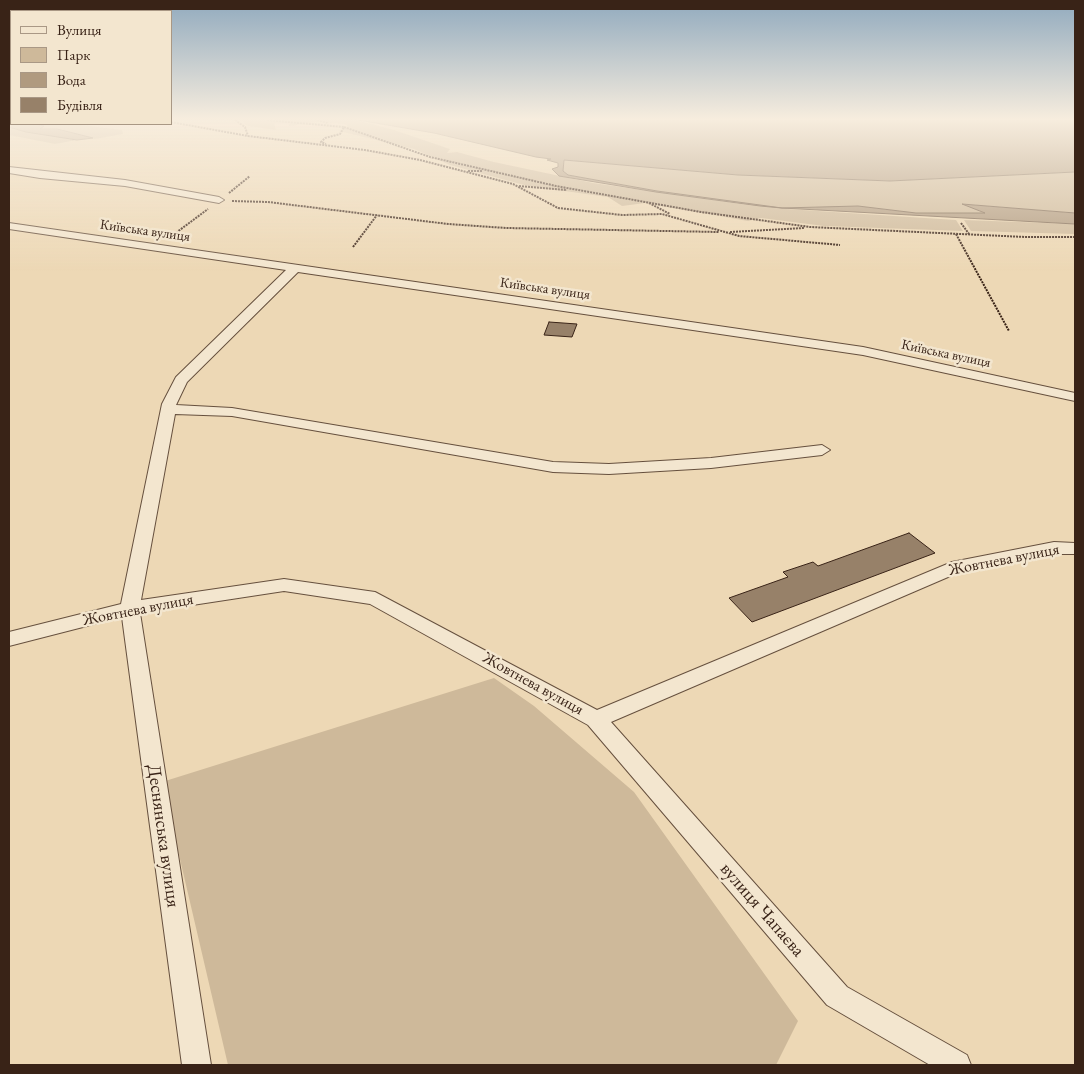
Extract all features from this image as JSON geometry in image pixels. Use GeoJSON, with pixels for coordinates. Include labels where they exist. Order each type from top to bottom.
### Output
{"type":"FeatureCollection","features":[{"type":"Feature","properties":{"kind":"street"},"geometry":{"type":"LineString","coordinates":[[10,170],[125,183],[217,202]]}},
{"type":"Feature","properties":{"kind":"street","name":"Київська вулиця"},"geometry":{"type":"LineString","coordinates":[[9,226],[864,351],[1075,397]]}},
{"type":"Feature","properties":{"kind":"street","name":"Деснянська вулиця"},"geometry":{"type":"LineString","coordinates":[[196,1065],[130,608],[168,409],[181,380],[295,268]]}},
{"type":"Feature","properties":{"kind":"street"},"geometry":{"type":"LineString","coordinates":[[168,409],[232,412],[554,467],[609,470],[702,464],[822,450]]}},
{"type":"Feature","properties":{"kind":"street","name":"Жовтнева вулиця"},"geometry":{"type":"LineString","coordinates":[[9,639],[130,608],[284,585],[375,598],[596,719],[958,566],[1054,548],[1075,548]]}},
{"type":"Feature","properties":{"kind":"street","name":"вулиця Чапаєва"},"geometry":{"type":"LineString","coordinates":[[596,719],[837,996],[957,1065]]}},
{"type":"Feature","properties":{"kind":"path"},"geometry":{"type":"LineString","coordinates":[[459,170],[513,184],[547,190],[576,190]]}},
{"type":"Feature","properties":{"kind":"path"},"geometry":{"type":"LineString","coordinates":[[486,170],[576,190],[810,227],[1075,237]]}},
{"type":"Feature","properties":{"kind":"path"},"geometry":{"type":"LineString","coordinates":[[462,171],[490,171]]}},
{"type":"Feature","properties":{"kind":"path"},"geometry":{"type":"LineString","coordinates":[[165,237],[173,235],[250,176]]}},
{"type":"Feature","properties":{"kind":"path"},"geometry":{"type":"LineString","coordinates":[[513,184],[558,208],[622,215],[662,214],[724,232],[840,246]]}},
{"type":"Feature","properties":{"kind":"path"},"geometry":{"type":"LineString","coordinates":[[217,202],[268,202],[377,215],[516,228],[724,232],[810,227]]}},
{"type":"Feature","properties":{"kind":"path"},"geometry":{"type":"LineString","coordinates":[[646,202],[683,219]]}},
{"type":"Feature","properties":{"kind":"path"},"geometry":{"type":"LineString","coordinates":[[353,246],[377,215]]}},
{"type":"Feature","properties":{"kind":"path"},"geometry":{"type":"LineString","coordinates":[[961,223],[969,234]]}},
{"type":"Feature","properties":{"kind":"path"},"geometry":{"type":"LineString","coordinates":[[956,234],[1009,331]]}},
{"type":"Feature","properties":{"kind":"green space"},"geometry":{"type":"Polygon","coordinates":[[[469,170],[532,170],[593,183],[770,208],[568,175],[563,170],[681,170],[738,175],[890,181],[1075,172],[1075,213],[965,204],[986,214],[916,213],[858,206],[787,209],[956,220],[963,231],[824,226],[761,218],[748,221],[645,203],[622,206],[608,197],[528,186],[469,170]]]}},
{"type":"Feature","properties":{"kind":"green space"},"geometry":{"type":"Polygon","coordinates":[[[964,220],[1075,224],[1075,234],[971,231],[964,220]]]}},
{"type":"Feature","properties":{"kind":"green space"},"geometry":{"type":"Polygon","coordinates":[[[494,678],[534,706],[634,792],[798,1021],[776,1065],[228,1065],[162,782],[494,678]]]}},
{"type":"Feature","properties":{"kind":"water"},"geometry":{"type":"Polygon","coordinates":[[[553,170],[563,170],[568,175],[657,191],[782,208],[656,192],[559,176],[553,170]]]}},
{"type":"Feature","properties":{"kind":"water"},"geometry":{"type":"Polygon","coordinates":[[[681,170],[1075,170],[1075,172],[890,181],[738,175],[681,170]]]}},
{"type":"Feature","properties":{"kind":"water"},"geometry":{"type":"Polygon","coordinates":[[[962,204],[1075,213],[1075,224],[782,208],[858,206],[916,213],[985,213],[962,204]]]}},
{"type":"Feature","properties":{"kind":"building"},"geometry":{"type":"Polygon","coordinates":[[[549,322],[577,324],[572,337],[544,335],[549,322]]]}},
{"type":"Feature","properties":{"kind":"building"},"geometry":{"type":"Polygon","coordinates":[[[909,533],[935,553],[752,622],[729,598],[788,577],[783,572],[813,562],[818,566],[909,533]]]}}]}
